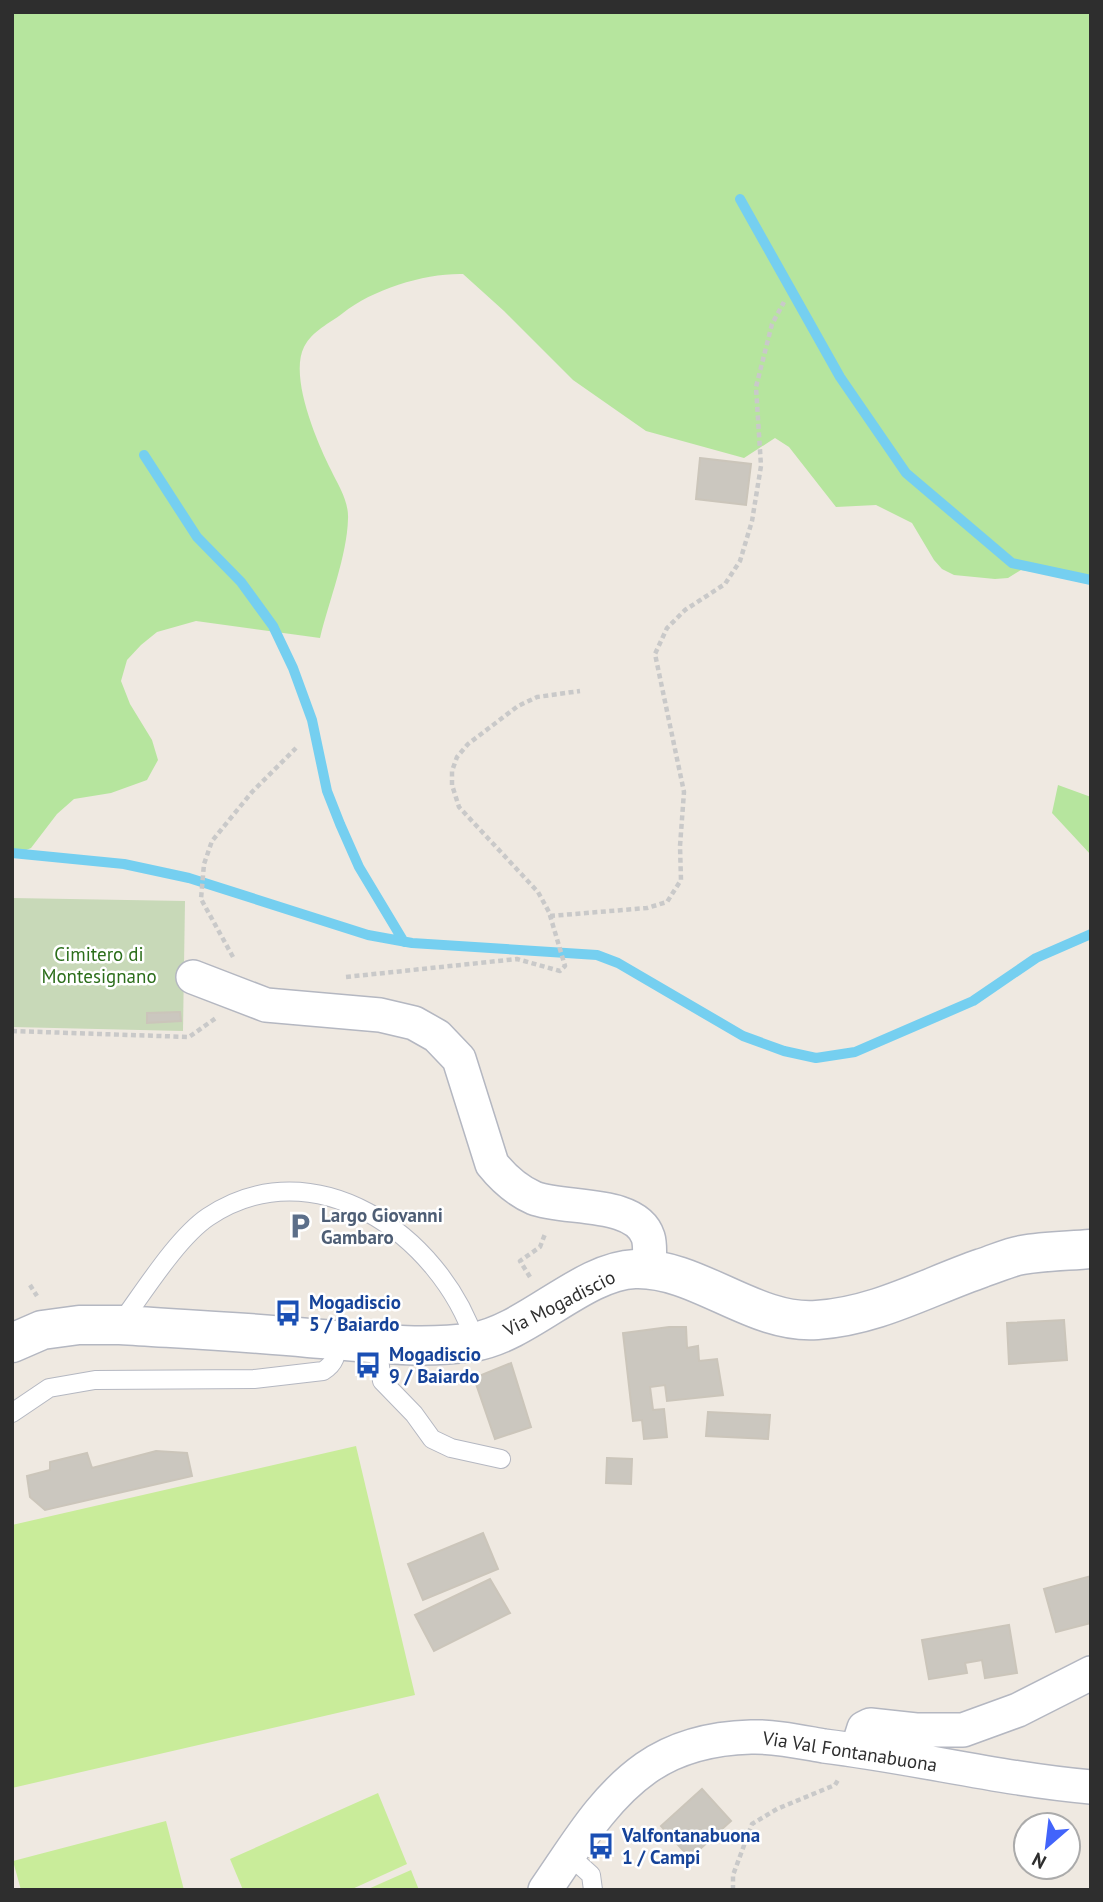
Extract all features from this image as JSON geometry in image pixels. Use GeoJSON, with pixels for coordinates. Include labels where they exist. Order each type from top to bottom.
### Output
{"type":"FeatureCollection","features":[{"type":"Feature","properties":{"kind":"street"},"geometry":{"type":"LineString","coordinates":[[193,977],[266,1005],[380,1015],[414,1023],[437,1036],[458,1059],[492,1164],[503,1178],[520,1191],[537,1199],[624,1214],[636,1220],[649,1238],[649,1269]]}},
{"type":"Feature","properties":{"kind":"street","name":"Via Mogadiscio"},"geometry":{"type":"LineString","coordinates":[[12,1343],[42,1330],[79,1325],[120,1325],[377,1344],[443,1345],[475,1341],[519,1324],[613,1273],[649,1269],[678,1277],[780,1317],[815,1320],[884,1308],[968,1273],[1021,1255],[1091,1249]]}},
{"type":"Feature","properties":{"kind":"street"},"geometry":{"type":"LineString","coordinates":[[857,1750],[864,1728],[870,1725],[916,1730],[963,1730],[1018,1710],[1091,1673]]}},
{"type":"Feature","properties":{"kind":"street","name":"Via Val Fontanabuona"},"geometry":{"type":"LineString","coordinates":[[545,1890],[596,1817],[620,1789],[646,1768],[673,1752],[701,1743],[752,1736],[857,1750],[1032,1782],[1091,1787]]}},
{"type":"Feature","properties":{"kind":"lane"},"geometry":{"type":"LineString","coordinates":[[120,1325],[160,1269],[206,1219],[240,1199],[271,1193],[307,1193],[349,1203],[385,1222],[421,1250],[451,1290],[469,1323],[475,1341]]}},
{"type":"Feature","properties":{"kind":"lane"},"geometry":{"type":"LineString","coordinates":[[12,1413],[49,1388],[95,1380],[254,1379],[323,1371],[332,1365],[337,1341]]}},
{"type":"Feature","properties":{"kind":"lane"},"geometry":{"type":"LineString","coordinates":[[377,1344],[382,1381],[414,1414],[432,1439],[451,1448],[501,1458]]}},
{"type":"Feature","properties":{"kind":"lane"},"geometry":{"type":"LineString","coordinates":[[569,1855],[591,1875],[593,1890]]}},
{"type":"Feature","properties":{"kind":"path"},"geometry":{"type":"LineString","coordinates":[[550,916],[647,908],[667,902],[681,880],[680,846],[684,792],[654,654],[667,628],[685,610],[725,584],[740,561],[752,521],[761,466],[757,387],[759,374],[772,324],[784,302]]}},
{"type":"Feature","properties":{"kind":"path"},"geometry":{"type":"LineString","coordinates":[[344,977],[517,959],[560,971],[565,965],[550,916],[538,892],[459,807],[452,785],[452,771],[457,757],[468,744],[518,706],[537,697],[580,691]]}},
{"type":"Feature","properties":{"kind":"path"},"geometry":{"type":"LineString","coordinates":[[12,1031],[189,1037],[215,1020],[228,991],[234,959],[201,899],[204,864],[212,841],[252,792],[296,748]]}},
{"type":"Feature","properties":{"kind":"path"},"geometry":{"type":"LineString","coordinates":[[733,1890],[733,1875],[752,1824],[777,1809],[835,1785],[857,1750]]}},
{"type":"Feature","properties":{"kind":"green space"},"geometry":{"type":"Polygon","coordinates":[[[12,12],[1091,12],[1091,581],[1021,570],[1008,578],[995,579],[954,575],[942,569],[934,560],[912,523],[876,505],[836,507],[789,447],[775,438],[744,458],[646,431],[573,380],[463,274],[433,276],[400,284],[355,304],[322,328],[304,347],[300,360],[302,392],[307,409],[348,512],[344,548],[320,638],[196,621],[157,632],[127,660],[121,681],[130,704],[152,740],[158,760],[147,780],[111,793],[74,799],[57,814],[31,848],[12,856],[12,12]]]}},
{"type":"Feature","properties":{"kind":"green space"},"geometry":{"type":"Polygon","coordinates":[[[1058,785],[1091,797],[1091,855],[1052,813],[1058,785]]]}},
{"type":"Feature","properties":{"kind":"green space","name":"Cimitero di Montesignano"},"geometry":{"type":"Polygon","coordinates":[[[12,898],[185,901],[183,1031],[12,1027],[12,898]]]}},
{"type":"Feature","properties":{"kind":"green space"},"geometry":{"type":"Polygon","coordinates":[[[356,1446],[415,1695],[12,1788],[12,1525],[356,1446]]]}},
{"type":"Feature","properties":{"kind":"green space"},"geometry":{"type":"Polygon","coordinates":[[[378,1793],[407,1864],[350,1890],[243,1890],[230,1859],[378,1793]]]}},
{"type":"Feature","properties":{"kind":"green space"},"geometry":{"type":"Polygon","coordinates":[[[166,1821],[184,1890],[21,1890],[13,1861],[166,1821]]]}},
{"type":"Feature","properties":{"kind":"green space"},"geometry":{"type":"Polygon","coordinates":[[[411,1870],[419,1890],[366,1890],[411,1870]]]}},
{"type":"Feature","properties":{"kind":"building"},"geometry":{"type":"Polygon","coordinates":[[[700,458],[751,464],[746,505],[696,499],[700,458]]]}},
{"type":"Feature","properties":{"kind":"building"},"geometry":{"type":"Polygon","coordinates":[[[180,1012],[181,1021],[147,1023],[147,1013],[180,1012]]]}},
{"type":"Feature","properties":{"kind":"building"},"geometry":{"type":"Polygon","coordinates":[[[1064,1320],[1067,1360],[1009,1364],[1007,1323],[1064,1320]]]}},
{"type":"Feature","properties":{"kind":"building"},"geometry":{"type":"Polygon","coordinates":[[[686,1327],[687,1348],[698,1346],[699,1361],[717,1359],[723,1395],[667,1401],[665,1385],[650,1387],[653,1410],[664,1409],[667,1437],[644,1439],[642,1420],[633,1421],[623,1333],[686,1327]]]}},
{"type":"Feature","properties":{"kind":"building"},"geometry":{"type":"Polygon","coordinates":[[[511,1363],[531,1427],[495,1439],[474,1378],[511,1363]]]}},
{"type":"Feature","properties":{"kind":"building"},"geometry":{"type":"Polygon","coordinates":[[[708,1412],[770,1415],[768,1439],[706,1436],[708,1412]]]}},
{"type":"Feature","properties":{"kind":"building"},"geometry":{"type":"Polygon","coordinates":[[[156,1451],[187,1453],[192,1476],[45,1510],[30,1497],[27,1476],[50,1470],[50,1462],[87,1453],[92,1468],[156,1451]]]}},
{"type":"Feature","properties":{"kind":"building"},"geometry":{"type":"Polygon","coordinates":[[[607,1458],[632,1459],[631,1484],[606,1483],[607,1458]]]}},
{"type":"Feature","properties":{"kind":"building"},"geometry":{"type":"Polygon","coordinates":[[[483,1533],[498,1569],[423,1600],[408,1564],[483,1533]]]}},
{"type":"Feature","properties":{"kind":"building"},"geometry":{"type":"Polygon","coordinates":[[[1091,1576],[1091,1623],[1056,1632],[1044,1589],[1091,1576]]]}},
{"type":"Feature","properties":{"kind":"building"},"geometry":{"type":"Polygon","coordinates":[[[490,1579],[510,1613],[434,1651],[415,1615],[490,1579]]]}},
{"type":"Feature","properties":{"kind":"building"},"geometry":{"type":"Polygon","coordinates":[[[1009,1625],[1017,1673],[985,1678],[982,1660],[965,1663],[967,1673],[929,1679],[922,1640],[1009,1625]]]}},
{"type":"Feature","properties":{"kind":"building"},"geometry":{"type":"Polygon","coordinates":[[[702,1789],[731,1821],[690,1858],[661,1826],[702,1789]]]}},
{"type":"Feature","properties":{"kind":"waterway"},"geometry":{"type":"LineString","coordinates":[[740,199],[840,377],[906,473],[1012,563],[1091,580]]}},
{"type":"Feature","properties":{"kind":"waterway"},"geometry":{"type":"LineString","coordinates":[[144,455],[197,537],[241,582],[273,626],[293,668],[312,720],[327,791],[340,824],[359,867],[404,942]]}},
{"type":"Feature","properties":{"kind":"waterway"},"geometry":{"type":"LineString","coordinates":[[12,853],[124,864],[189,878],[368,935],[412,943],[597,955],[618,963],[743,1036],[784,1051],[816,1058],[855,1052],[973,1001],[1036,958],[1091,934]]}},
{"type":"Feature","properties":{"kind":"place","name":"Largo Giovanni Gambaro"},"geometry":{"type":"Point","coordinates":[300,1226]}},
{"type":"Feature","properties":{"kind":"place","name":"Mogadiscio 5 / Baiardo"},"geometry":{"type":"Point","coordinates":[288,1313]}},
{"type":"Feature","properties":{"kind":"place","name":"Mogadiscio 9 / Baiardo"},"geometry":{"type":"Point","coordinates":[368,1365]}},
{"type":"Feature","properties":{"kind":"place","name":"Valfontanabuona 1 / Campi"},"geometry":{"type":"Point","coordinates":[601,1846]}}]}
